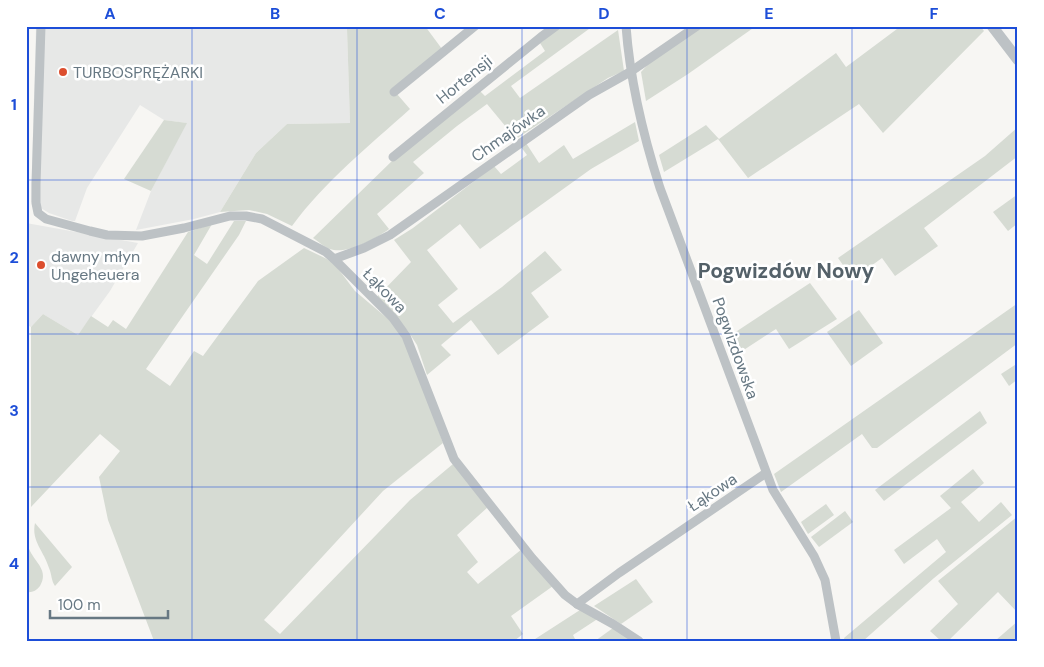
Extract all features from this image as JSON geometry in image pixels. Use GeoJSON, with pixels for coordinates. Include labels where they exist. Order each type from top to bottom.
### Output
{"type":"FeatureCollection","features":[{"type":"Feature","properties":{"kind":"street","name":"Łąkowa"},"geometry":{"type":"LineString","coordinates":[[41,26],[36,184],[38,213],[46,219],[90,231],[125,236],[160,233],[230,216],[246,216],[262,219],[326,252],[393,318],[406,336],[454,459],[532,558],[565,595],[576,604],[639,641]]}},
{"type":"Feature","properties":{"kind":"street"},"geometry":{"type":"LineString","coordinates":[[394,92],[475,26]]}},
{"type":"Feature","properties":{"kind":"street","name":"Hortensji"},"geometry":{"type":"LineString","coordinates":[[393,157],[556,26]]}},
{"type":"Feature","properties":{"kind":"street","name":"Pogwizdowska"},"geometry":{"type":"LineString","coordinates":[[626,26],[630,72],[646,141],[660,188],[766,473],[778,500],[820,567],[829,592],[836,641]]}},
{"type":"Feature","properties":{"kind":"street","name":"Chmajówka"},"geometry":{"type":"LineString","coordinates":[[334,259],[364,248],[390,235],[589,95],[630,72],[697,26]]}},
{"type":"Feature","properties":{"kind":"street"},"geometry":{"type":"LineString","coordinates":[[992,26],[1018,60]]}},
{"type":"Feature","properties":{"kind":"street","name":"Łąkowa"},"geometry":{"type":"LineString","coordinates":[[576,604],[766,473]]}},
{"type":"Feature","properties":{"kind":"shaded area"},"geometry":{"type":"Polygon","coordinates":[[[36,26],[351,26],[347,29],[350,123],[287,124],[256,153],[220,212],[136,230],[151,191],[186,123],[164,120],[140,105],[87,188],[75,221],[72,221],[49,213],[31,202],[36,26]]]}},
{"type":"Feature","properties":{"kind":"shaded area"},"geometry":{"type":"Polygon","coordinates":[[[351,26],[425,26],[442,49],[390,90],[397,94],[410,109],[333,179],[292,226],[267,214],[249,210],[220,212],[256,153],[287,124],[350,123],[347,29],[351,26]]]}},
{"type":"Feature","properties":{"kind":"shaded area"},"geometry":{"type":"Polygon","coordinates":[[[562,26],[593,26],[511,86],[520,98],[618,30],[624,71],[608,78],[516,139],[487,104],[413,162],[424,173],[377,214],[389,229],[369,241],[344,250],[330,249],[313,238],[394,159],[479,90],[485,96],[545,51],[540,43],[562,26]]]}},
{"type":"Feature","properties":{"kind":"shaded area"},"geometry":{"type":"Polygon","coordinates":[[[701,26],[756,26],[646,101],[641,72],[653,59],[701,26]]]}},
{"type":"Feature","properties":{"kind":"shaded area"},"geometry":{"type":"Polygon","coordinates":[[[901,26],[980,26],[984,31],[883,133],[859,104],[748,178],[718,139],[664,172],[659,155],[706,125],[719,139],[836,53],[846,67],[901,26]]]}},
{"type":"Feature","properties":{"kind":"shaded area"},"geometry":{"type":"Polygon","coordinates":[[[164,120],[187,123],[151,191],[124,179],[164,120]]]}},
{"type":"Feature","properties":{"kind":"shaded area"},"geometry":{"type":"Polygon","coordinates":[[[635,122],[639,141],[591,169],[480,249],[460,224],[427,250],[458,289],[438,305],[453,323],[502,287],[545,251],[562,270],[531,293],[549,317],[498,355],[471,320],[441,345],[451,355],[427,375],[417,345],[408,331],[377,297],[411,262],[394,240],[413,228],[494,166],[501,174],[527,155],[521,147],[526,143],[539,163],[564,145],[573,159],[635,122]]]}},
{"type":"Feature","properties":{"kind":"shaded area"},"geometry":{"type":"Polygon","coordinates":[[[1018,127],[1018,156],[924,228],[938,246],[895,276],[882,258],[853,279],[838,258],[985,156],[1018,127]]]}},
{"type":"Feature","properties":{"kind":"shaded area"},"geometry":{"type":"Polygon","coordinates":[[[1018,194],[1018,223],[1008,231],[993,212],[1018,194]]]}},
{"type":"Feature","properties":{"kind":"shaded area"},"geometry":{"type":"Polygon","coordinates":[[[234,221],[246,221],[239,235],[146,369],[170,386],[194,351],[203,356],[258,281],[304,248],[327,259],[336,266],[355,291],[394,324],[409,350],[443,443],[383,491],[264,620],[280,634],[410,500],[453,464],[488,507],[457,535],[478,562],[467,572],[478,584],[522,549],[553,586],[511,616],[523,634],[514,641],[154,641],[108,520],[99,477],[120,451],[100,434],[31,507],[31,327],[43,314],[78,335],[91,316],[108,327],[113,320],[126,329],[188,232],[212,224],[194,255],[207,264],[234,221]]]}},
{"type":"Feature","properties":{"kind":"shaded area"},"geometry":{"type":"Polygon","coordinates":[[[26,223],[138,243],[110,291],[78,335],[43,314],[31,327],[26,324],[26,223]]]}},
{"type":"Feature","properties":{"kind":"shaded area"},"geometry":{"type":"Polygon","coordinates":[[[810,283],[837,319],[789,349],[776,329],[733,357],[725,339],[810,283]]]}},
{"type":"Feature","properties":{"kind":"shaded area"},"geometry":{"type":"Polygon","coordinates":[[[1018,303],[1018,343],[877,448],[872,448],[862,434],[781,492],[774,474],[1018,303]]]}},
{"type":"Feature","properties":{"kind":"shaded area"},"geometry":{"type":"Polygon","coordinates":[[[859,310],[883,343],[851,366],[827,332],[859,310]]]}},
{"type":"Feature","properties":{"kind":"shaded area"},"geometry":{"type":"Polygon","coordinates":[[[1018,363],[1018,379],[1009,386],[1001,374],[1018,363]]]}},
{"type":"Feature","properties":{"kind":"shaded area"},"geometry":{"type":"Polygon","coordinates":[[[980,411],[987,423],[884,501],[875,490],[980,411]]]}},
{"type":"Feature","properties":{"kind":"shaded area"},"geometry":{"type":"Polygon","coordinates":[[[973,469],[984,483],[961,502],[979,522],[1001,502],[1012,515],[934,578],[863,641],[845,641],[844,638],[946,552],[937,539],[904,564],[894,550],[951,508],[940,496],[973,469]]]}},
{"type":"Feature","properties":{"kind":"shaded area"},"geometry":{"type":"Polygon","coordinates":[[[826,504],[834,515],[808,534],[801,522],[826,504]]]}},
{"type":"Feature","properties":{"kind":"shaded area"},"geometry":{"type":"Polygon","coordinates":[[[845,511],[853,522],[819,547],[811,537],[845,511]]]}},
{"type":"Feature","properties":{"kind":"shaded area"},"geometry":{"type":"Polygon","coordinates":[[[1018,516],[1018,613],[998,592],[948,641],[941,641],[930,631],[958,604],[938,581],[1018,516]]]}},
{"type":"Feature","properties":{"kind":"shaded area"},"geometry":{"type":"Polygon","coordinates":[[[35,523],[72,567],[55,586],[47,562],[36,541],[35,523]]]}},
{"type":"Feature","properties":{"kind":"shaded area"},"geometry":{"type":"Polygon","coordinates":[[[26,531],[29,549],[41,567],[43,576],[40,586],[30,592],[26,592],[26,531]]]}},
{"type":"Feature","properties":{"kind":"shaded area"},"geometry":{"type":"Polygon","coordinates":[[[636,579],[653,602],[621,624],[594,606],[636,579]]]}},
{"type":"Feature","properties":{"kind":"shaded area"},"geometry":{"type":"Polygon","coordinates":[[[580,610],[599,618],[573,635],[576,641],[532,641],[580,610]]]}},
{"type":"Feature","properties":{"kind":"shaded area"},"geometry":{"type":"Polygon","coordinates":[[[1018,621],[1018,641],[996,640],[1018,621]]]}},
{"type":"Feature","properties":{"kind":"shaded area"},"geometry":{"type":"Polygon","coordinates":[[[613,628],[634,641],[595,641],[613,628]]]}},
{"type":"Feature","properties":{"kind":"place","name":"TURBOSPRĘŻARKI"},"geometry":{"type":"Point","coordinates":[63,72]}},
{"type":"Feature","properties":{"kind":"place","name":"dawny młyn Ungeheuera"},"geometry":{"type":"Point","coordinates":[41,265]}},
{"type":"Feature","properties":{"kind":"district","name":"Pogwizdów Nowy"},"geometry":{"type":"Point","coordinates":[786,271]}}]}
